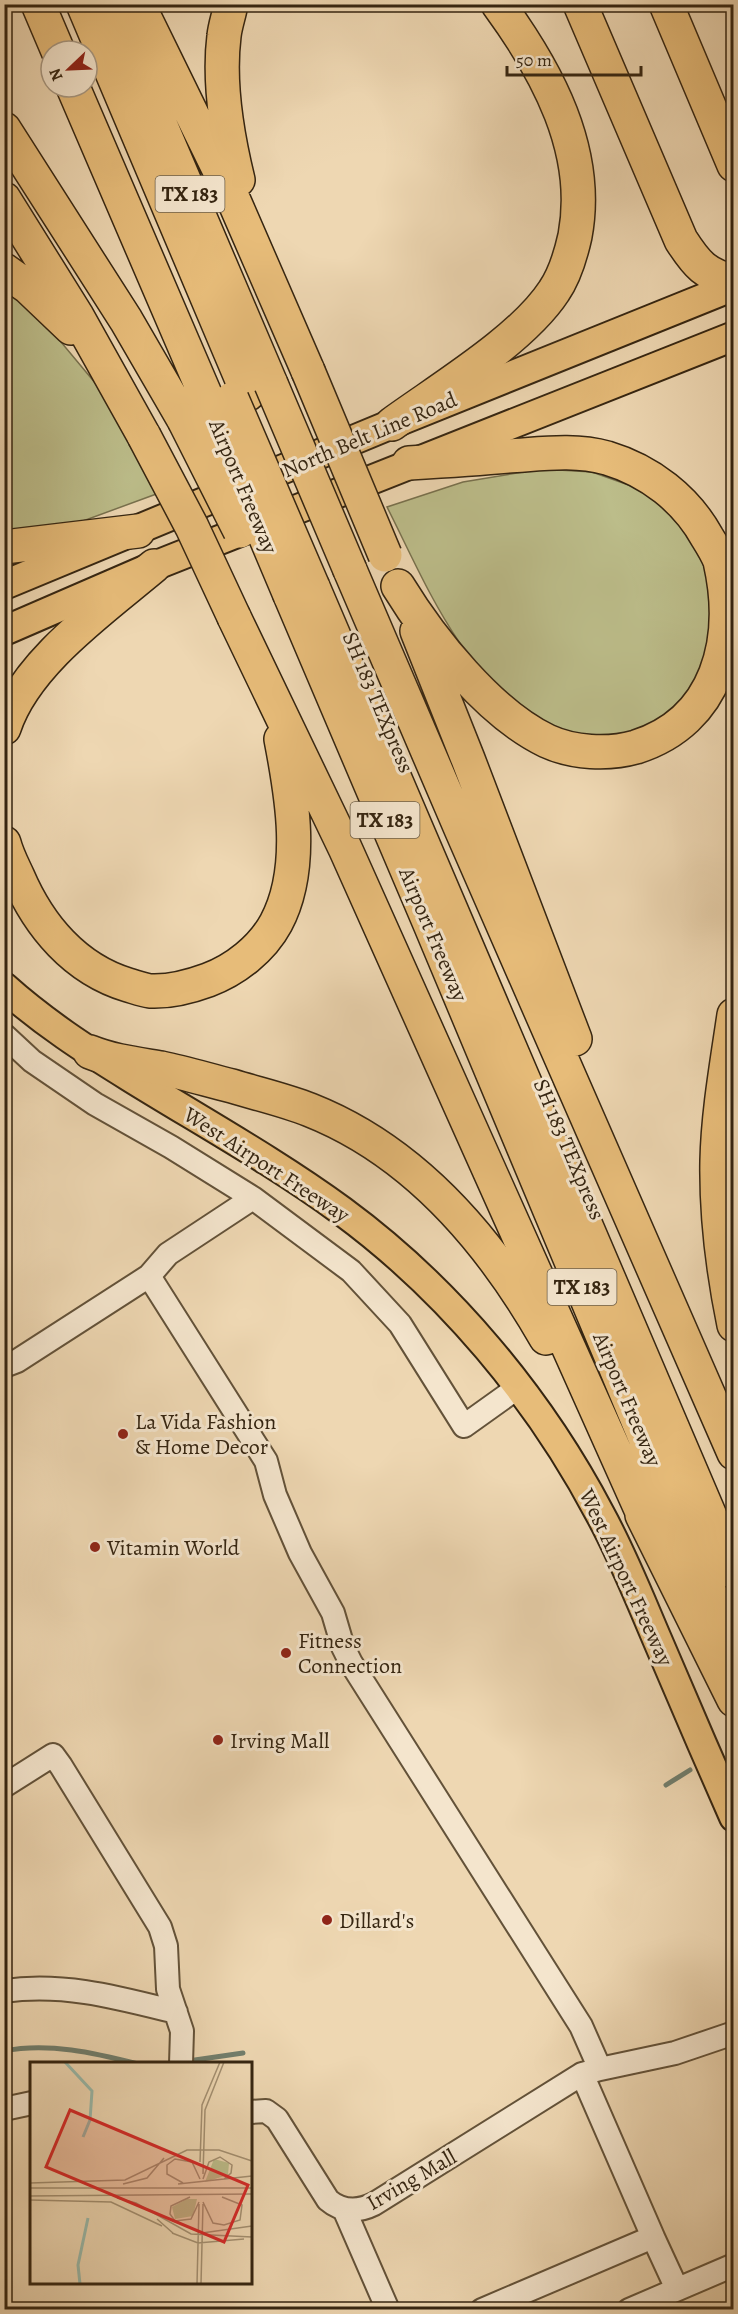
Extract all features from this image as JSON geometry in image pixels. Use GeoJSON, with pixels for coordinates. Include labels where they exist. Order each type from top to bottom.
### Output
{"type":"FeatureCollection","features":[{"type":"Feature","properties":{"kind":"highway"},"geometry":{"type":"LineString","coordinates":[[38,4],[53,39]]}},
{"type":"Feature","properties":{"kind":"highway"},"geometry":{"type":"LineString","coordinates":[[64,4],[79,39]]}},
{"type":"Feature","properties":{"kind":"highway"},"geometry":{"type":"LineString","coordinates":[[83,4],[229,401]]}},
{"type":"Feature","properties":{"kind":"highway","name":"Airport Freeway"},"geometry":{"type":"LineString","coordinates":[[109,4],[229,401]]}},
{"type":"Feature","properties":{"kind":"highway"},"geometry":{"type":"LineString","coordinates":[[138,4],[198,124],[264,267],[398,586],[468,759],[610,1130],[638,1235]]}},
{"type":"Feature","properties":{"kind":"highway"},"geometry":{"type":"LineString","coordinates":[[231,4],[224,36],[222,72],[225,109],[237,177],[264,267]]}},
{"type":"Feature","properties":{"kind":"highway"},"geometry":{"type":"LineString","coordinates":[[392,424],[487,355],[527,322],[554,291],[571,253],[579,214],[578,173],[567,128],[548,82],[521,35],[498,4]]}},
{"type":"Feature","properties":{"kind":"highway"},"geometry":{"type":"LineString","coordinates":[[580,4],[681,240],[697,264],[713,276],[734,284]]}},
{"type":"Feature","properties":{"kind":"highway"},"geometry":{"type":"LineString","coordinates":[[666,4],[734,165]]}},
{"type":"Feature","properties":{"kind":"highway"},"geometry":{"type":"LineString","coordinates":[[99,87],[229,401],[311,587]]}},
{"type":"Feature","properties":{"kind":"highway","name":"Airport Freeway"},"geometry":{"type":"LineString","coordinates":[[80,99],[229,401],[311,587],[460,829],[734,1453]]}},
{"type":"Feature","properties":{"kind":"highway"},"geometry":{"type":"LineString","coordinates":[[4,129],[126,320],[229,401]]}},
{"type":"Feature","properties":{"kind":"highway"},"geometry":{"type":"LineString","coordinates":[[4,199],[110,374],[192,527],[269,693],[345,848],[652,1534],[734,1700]]}},
{"type":"Feature","properties":{"kind":"highway"},"geometry":{"type":"LineString","coordinates":[[4,270],[28,287],[61,318],[110,374]]}},
{"type":"Feature","properties":{"kind":"highway"},"geometry":{"type":"LineString","coordinates":[[398,586],[438,642],[487,698],[517,723],[549,742],[584,751],[623,750],[656,740],[684,722],[708,698],[723,669],[730,639],[730,603],[720,561],[700,525],[676,495],[643,472],[608,458],[572,451],[409,463]]}},
{"type":"Feature","properties":{"kind":"highway"},"geometry":{"type":"LineString","coordinates":[[4,547],[138,531]]}},
{"type":"Feature","properties":{"kind":"highway"},"geometry":{"type":"LineString","coordinates":[[4,728],[21,693],[43,665],[92,618],[154,566]]}},
{"type":"Feature","properties":{"kind":"highway","name":"Airport Freeway"},"geometry":{"type":"LineString","coordinates":[[311,587],[341,716],[734,1650]]}},
{"type":"Feature","properties":{"kind":"highway","name":"SH 183 TEXpress"},"geometry":{"type":"LineString","coordinates":[[311,587],[734,1532]]}},
{"type":"Feature","properties":{"kind":"highway","name":"SH 183 TEXpress"},"geometry":{"type":"LineString","coordinates":[[311,587],[734,1572]]}},
{"type":"Feature","properties":{"kind":"highway"},"geometry":{"type":"LineString","coordinates":[[4,843],[26,895],[50,933],[80,962],[111,980],[149,991],[187,988],[224,974],[254,951],[276,923],[288,890],[293,851],[291,810],[285,759],[269,693]]}},
{"type":"Feature","properties":{"kind":"highway"},"geometry":{"type":"LineString","coordinates":[[734,1015],[717,1159],[717,1212],[723,1271],[734,1325]]}},
{"type":"Feature","properties":{"kind":"highway"},"geometry":{"type":"LineString","coordinates":[[724,1088],[734,1048]]}},
{"type":"Feature","properties":{"kind":"highway"},"geometry":{"type":"LineString","coordinates":[[90,1052],[201,1078],[311,1111],[345,1127],[391,1155],[445,1200],[496,1260],[529,1309],[652,1534]]}},
{"type":"Feature","properties":{"kind":"main road","name":"North Belt Line Road"},"geometry":{"type":"LineString","coordinates":[[4,585],[734,284]]}},
{"type":"Feature","properties":{"kind":"main road","name":"North Belt Line Road"},"geometry":{"type":"LineString","coordinates":[[4,631],[154,566],[734,336]]}},
{"type":"Feature","properties":{"kind":"main road","name":"West Airport Freeway"},"geometry":{"type":"LineString","coordinates":[[4,987],[53,1028],[301,1181],[346,1214],[408,1266],[450,1308],[520,1386],[578,1474],[615,1542],[734,1817]]}},
{"type":"Feature","properties":{"kind":"lane"},"geometry":{"type":"LineString","coordinates":[[4,1035],[32,1061],[94,1104],[171,1147],[253,1198],[336,1258],[372,1292],[400,1324],[464,1426],[520,1386]]}},
{"type":"Feature","properties":{"kind":"lane"},"geometry":{"type":"LineString","coordinates":[[4,1366],[17,1361],[149,1276],[168,1254],[253,1198]]}},
{"type":"Feature","properties":{"kind":"lane"},"geometry":{"type":"LineString","coordinates":[[149,1276],[266,1461],[274,1495],[300,1553],[333,1613],[343,1647],[351,1663],[581,2026],[591,2072],[653,2237],[677,2289]]}},
{"type":"Feature","properties":{"kind":"lane"},"geometry":{"type":"LineString","coordinates":[[4,1786],[53,1755],[160,1927],[166,1946],[168,1989],[182,2031],[182,2054]]}},
{"type":"Feature","properties":{"kind":"lane"},"geometry":{"type":"LineString","coordinates":[[4,1991],[22,1988],[94,1992],[176,2012]]}},
{"type":"Feature","properties":{"kind":"lane","name":"Irving Mall"},"geometry":{"type":"LineString","coordinates":[[252,2112],[266,2111],[277,2119],[328,2200],[338,2208],[360,2209],[374,2204],[591,2072],[675,2053],[734,2033]]}},
{"type":"Feature","properties":{"kind":"lane"},"geometry":{"type":"LineString","coordinates":[[4,2109],[30,2103]]}},
{"type":"Feature","properties":{"kind":"lane"},"geometry":{"type":"LineString","coordinates":[[344,2209],[388,2310]]}},
{"type":"Feature","properties":{"kind":"lane"},"geometry":{"type":"LineString","coordinates":[[482,2310],[653,2237]]}},
{"type":"Feature","properties":{"kind":"lane"},"geometry":{"type":"LineString","coordinates":[[629,2310],[734,2265]]}},
{"type":"Feature","properties":{"kind":"green space"},"geometry":{"type":"Polygon","coordinates":[[[4,290],[36,312],[101,390],[159,493],[72,525],[5,538],[4,290]]]}},
{"type":"Feature","properties":{"kind":"green space"},"geometry":{"type":"Polygon","coordinates":[[[541,469],[592,472],[651,493],[686,524],[705,557],[719,606],[699,691],[631,739],[579,735],[556,730],[512,700],[488,678],[448,625],[387,507],[463,482],[541,469]]]}},
{"type":"Feature","properties":{"kind":"waterway"},"geometry":{"type":"LineString","coordinates":[[666,1785],[690,1770]]}},
{"type":"Feature","properties":{"kind":"waterway"},"geometry":{"type":"LineString","coordinates":[[4,2051],[54,2048],[129,2062]]}},
{"type":"Feature","properties":{"kind":"waterway"},"geometry":{"type":"LineString","coordinates":[[188,2061],[243,2053]]}},
{"type":"Feature","properties":{"kind":"place","name":"La Vida Fashion & Home Decor"},"geometry":{"type":"Point","coordinates":[123,1434]}},
{"type":"Feature","properties":{"kind":"place","name":"Vitamin World"},"geometry":{"type":"Point","coordinates":[95,1547]}},
{"type":"Feature","properties":{"kind":"place","name":"Fitness Connection"},"geometry":{"type":"Point","coordinates":[286,1653]}},
{"type":"Feature","properties":{"kind":"place","name":"Irving Mall"},"geometry":{"type":"Point","coordinates":[218,1740]}},
{"type":"Feature","properties":{"kind":"place","name":"Dillard's"},"geometry":{"type":"Point","coordinates":[327,1920]}}]}
